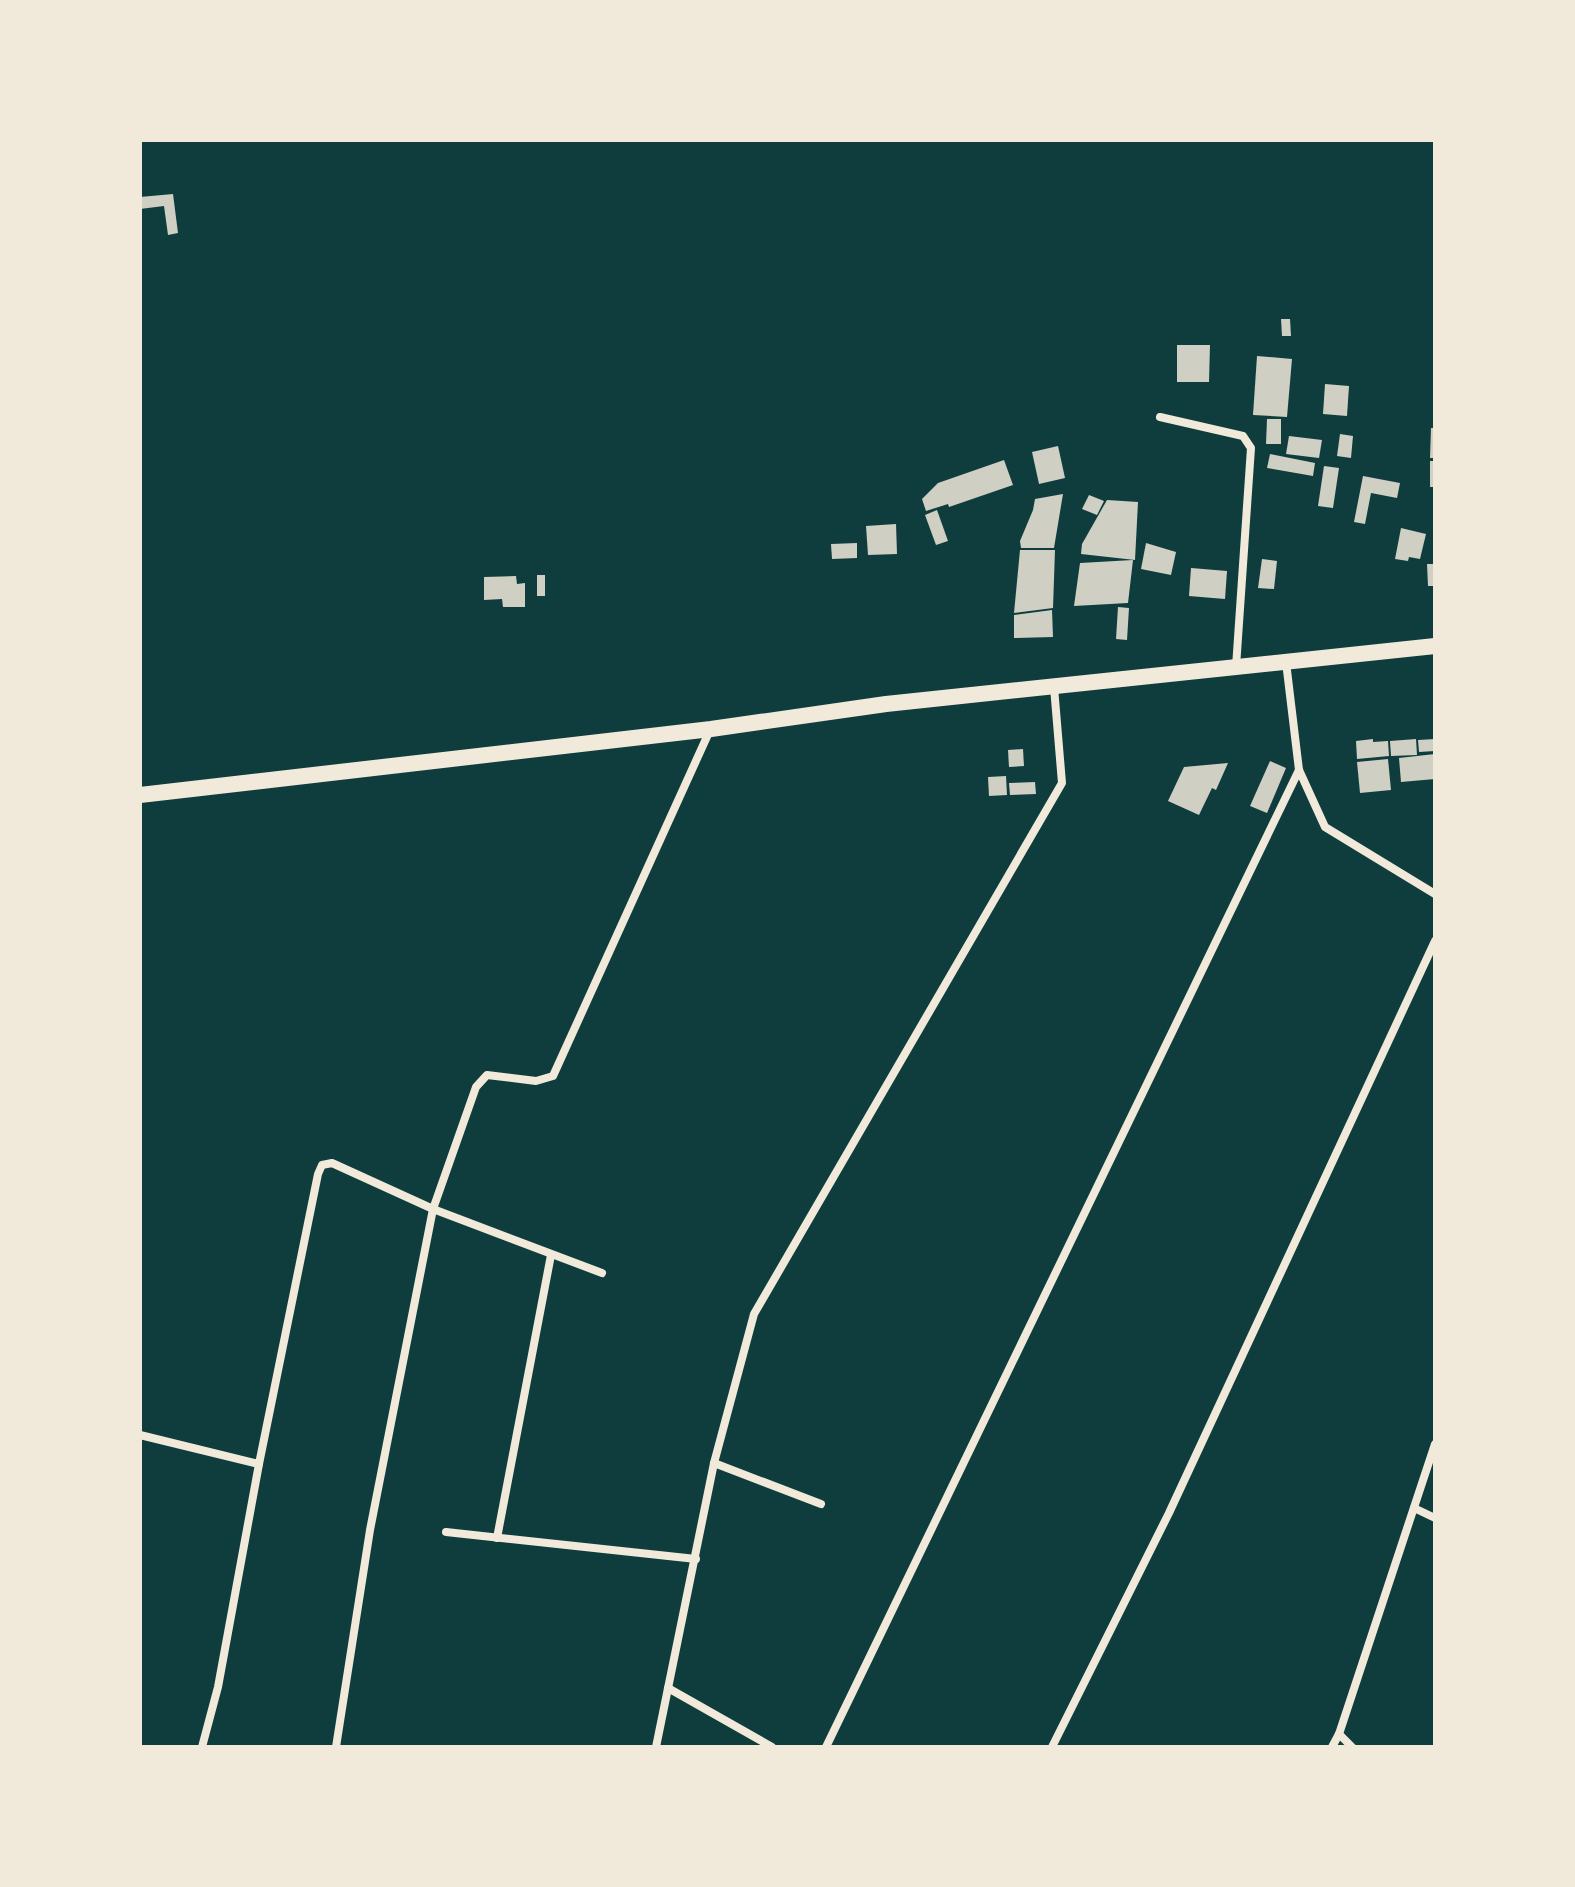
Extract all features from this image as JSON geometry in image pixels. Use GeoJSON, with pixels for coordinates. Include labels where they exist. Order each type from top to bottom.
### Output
{"type":"FeatureCollection","features":[{"type":"Feature","properties":{"kind":"highway"},"geometry":{"type":"LineString","coordinates":[[140,795],[711,729],[886,704],[1435,646]]}},
{"type":"Feature","properties":{"kind":"street"},"geometry":{"type":"LineString","coordinates":[[1160,417],[1243,436],[1251,448],[1236,668]]}},
{"type":"Feature","properties":{"kind":"street"},"geometry":{"type":"LineString","coordinates":[[1286,662],[1299,770],[1325,827],[1435,894]]}},
{"type":"Feature","properties":{"kind":"street"},"geometry":{"type":"LineString","coordinates":[[656,1747],[714,1463],[754,1314],[1062,783],[1054,687]]}},
{"type":"Feature","properties":{"kind":"street"},"geometry":{"type":"LineString","coordinates":[[336,1747],[370,1530],[433,1209],[476,1087],[487,1075],[536,1081],[553,1076],[711,729]]}},
{"type":"Feature","properties":{"kind":"street"},"geometry":{"type":"LineString","coordinates":[[826,1747],[1299,770]]}},
{"type":"Feature","properties":{"kind":"street"},"geometry":{"type":"LineString","coordinates":[[1052,1747],[1169,1513],[1435,941]]}},
{"type":"Feature","properties":{"kind":"street"},"geometry":{"type":"LineString","coordinates":[[202,1747],[218,1687],[259,1464],[322,1165],[332,1163],[433,1209],[602,1273]]}},
{"type":"Feature","properties":{"kind":"street"},"geometry":{"type":"LineString","coordinates":[[497,1538],[551,1255]]}},
{"type":"Feature","properties":{"kind":"street"},"geometry":{"type":"LineString","coordinates":[[140,1435],[259,1464]]}},
{"type":"Feature","properties":{"kind":"street"},"geometry":{"type":"LineString","coordinates":[[1332,1747],[1339,1734],[1435,1444]]}},
{"type":"Feature","properties":{"kind":"street"},"geometry":{"type":"LineString","coordinates":[[714,1463],[821,1504]]}},
{"type":"Feature","properties":{"kind":"street"},"geometry":{"type":"LineString","coordinates":[[1414,1508],[1435,1518]]}},
{"type":"Feature","properties":{"kind":"street"},"geometry":{"type":"LineString","coordinates":[[446,1532],[696,1559]]}},
{"type":"Feature","properties":{"kind":"street"},"geometry":{"type":"LineString","coordinates":[[668,1688],[772,1747]]}},
{"type":"Feature","properties":{"kind":"street"},"geometry":{"type":"LineString","coordinates":[[1339,1734],[1352,1747]]}},
{"type":"Feature","properties":{"kind":"building"},"geometry":{"type":"Polygon","coordinates":[[[173,194],[178,233],[168,235],[164,206],[140,209],[140,197],[173,194]]]}},
{"type":"Feature","properties":{"kind":"building"},"geometry":{"type":"Polygon","coordinates":[[[1281,319],[1290,319],[1291,336],[1282,336],[1281,319]]]}},
{"type":"Feature","properties":{"kind":"building"},"geometry":{"type":"Polygon","coordinates":[[[1177,345],[1210,345],[1209,382],[1177,382],[1177,345]]]}},
{"type":"Feature","properties":{"kind":"building"},"geometry":{"type":"Polygon","coordinates":[[[1257,356],[1292,359],[1287,417],[1253,415],[1257,356]]]}},
{"type":"Feature","properties":{"kind":"building"},"geometry":{"type":"Polygon","coordinates":[[[1325,384],[1349,386],[1347,416],[1323,414],[1325,384]]]}},
{"type":"Feature","properties":{"kind":"building"},"geometry":{"type":"Polygon","coordinates":[[[1267,419],[1281,419],[1281,444],[1266,444],[1267,419]]]}},
{"type":"Feature","properties":{"kind":"building"},"geometry":{"type":"Polygon","coordinates":[[[1431,428],[1435,428],[1435,458],[1430,458],[1431,428]]]}},
{"type":"Feature","properties":{"kind":"building"},"geometry":{"type":"Polygon","coordinates":[[[1340,434],[1353,436],[1351,458],[1337,456],[1340,434]]]}},
{"type":"Feature","properties":{"kind":"building"},"geometry":{"type":"Polygon","coordinates":[[[1289,436],[1322,440],[1319,458],[1286,454],[1289,436]]]}},
{"type":"Feature","properties":{"kind":"building"},"geometry":{"type":"Polygon","coordinates":[[[1058,446],[1065,478],[1039,484],[1032,452],[1058,446]]]}},
{"type":"Feature","properties":{"kind":"building"},"geometry":{"type":"Polygon","coordinates":[[[1270,454],[1315,463],[1313,476],[1267,468],[1270,454]]]}},
{"type":"Feature","properties":{"kind":"building"},"geometry":{"type":"Polygon","coordinates":[[[1004,460],[1013,485],[949,507],[948,504],[926,511],[922,499],[938,483],[1004,460]]]}},
{"type":"Feature","properties":{"kind":"building"},"geometry":{"type":"Polygon","coordinates":[[[1430,461],[1435,461],[1435,487],[1430,487],[1430,461]]]}},
{"type":"Feature","properties":{"kind":"building"},"geometry":{"type":"Polygon","coordinates":[[[1324,466],[1339,468],[1333,508],[1318,506],[1324,466]]]}},
{"type":"Feature","properties":{"kind":"building"},"geometry":{"type":"Polygon","coordinates":[[[1363,476],[1400,483],[1397,498],[1371,493],[1365,524],[1354,522],[1363,476]]]}},
{"type":"Feature","properties":{"kind":"building"},"geometry":{"type":"Polygon","coordinates":[[[1063,494],[1054,548],[1021,548],[1020,541],[1035,499],[1063,494]]]}},
{"type":"Feature","properties":{"kind":"building"},"geometry":{"type":"Polygon","coordinates":[[[1089,495],[1104,501],[1097,515],[1082,509],[1089,495]]]}},
{"type":"Feature","properties":{"kind":"building"},"geometry":{"type":"Polygon","coordinates":[[[1107,500],[1138,502],[1135,560],[1081,554],[1082,544],[1107,500]]]}},
{"type":"Feature","properties":{"kind":"building"},"geometry":{"type":"Polygon","coordinates":[[[937,510],[948,541],[936,545],[925,515],[937,510]]]}},
{"type":"Feature","properties":{"kind":"building"},"geometry":{"type":"Polygon","coordinates":[[[896,524],[897,554],[868,555],[866,526],[896,524]]]}},
{"type":"Feature","properties":{"kind":"building"},"geometry":{"type":"Polygon","coordinates":[[[1401,528],[1426,534],[1420,559],[1395,559],[1401,528]]]}},
{"type":"Feature","properties":{"kind":"building"},"geometry":{"type":"Polygon","coordinates":[[[857,543],[857,558],[832,559],[831,544],[857,543]]]}},
{"type":"Feature","properties":{"kind":"building"},"geometry":{"type":"Polygon","coordinates":[[[1146,543],[1176,552],[1171,575],[1141,569],[1146,543]]]}},
{"type":"Feature","properties":{"kind":"building"},"geometry":{"type":"Polygon","coordinates":[[[1020,550],[1055,550],[1053,608],[1014,613],[1020,550]]]}},
{"type":"Feature","properties":{"kind":"building"},"geometry":{"type":"Polygon","coordinates":[[[1262,559],[1277,561],[1274,589],[1258,588],[1262,559]]]}},
{"type":"Feature","properties":{"kind":"building"},"geometry":{"type":"Polygon","coordinates":[[[1133,560],[1128,603],[1074,606],[1080,563],[1133,560]]]}},
{"type":"Feature","properties":{"kind":"building"},"geometry":{"type":"Polygon","coordinates":[[[1427,564],[1435,564],[1435,586],[1428,586],[1427,564]]]}},
{"type":"Feature","properties":{"kind":"building"},"geometry":{"type":"Polygon","coordinates":[[[1191,568],[1227,571],[1225,599],[1189,596],[1191,568]]]}},
{"type":"Feature","properties":{"kind":"building"},"geometry":{"type":"Polygon","coordinates":[[[537,575],[545,575],[545,596],[537,596],[537,575]]]}},
{"type":"Feature","properties":{"kind":"building"},"geometry":{"type":"Polygon","coordinates":[[[516,576],[517,584],[525,583],[525,607],[503,607],[502,599],[484,600],[484,577],[516,576]]]}},
{"type":"Feature","properties":{"kind":"building"},"geometry":{"type":"Polygon","coordinates":[[[1118,607],[1129,608],[1127,640],[1116,639],[1118,607]]]}},
{"type":"Feature","properties":{"kind":"building"},"geometry":{"type":"Polygon","coordinates":[[[1052,610],[1053,637],[1014,638],[1014,615],[1052,610]]]}},
{"type":"Feature","properties":{"kind":"building"},"geometry":{"type":"Polygon","coordinates":[[[1373,739],[1373,742],[1388,741],[1389,756],[1357,759],[1356,741],[1373,739]]]}},
{"type":"Feature","properties":{"kind":"building"},"geometry":{"type":"Polygon","coordinates":[[[1416,739],[1417,755],[1391,756],[1390,741],[1416,739]]]}},
{"type":"Feature","properties":{"kind":"building"},"geometry":{"type":"Polygon","coordinates":[[[1435,739],[1435,751],[1419,752],[1418,740],[1435,739]]]}},
{"type":"Feature","properties":{"kind":"building"},"geometry":{"type":"Polygon","coordinates":[[[1023,749],[1024,766],[1009,767],[1008,750],[1023,749]]]}},
{"type":"Feature","properties":{"kind":"building"},"geometry":{"type":"Polygon","coordinates":[[[1435,754],[1435,779],[1401,782],[1399,758],[1435,754]]]}},
{"type":"Feature","properties":{"kind":"building"},"geometry":{"type":"Polygon","coordinates":[[[1388,759],[1391,790],[1360,793],[1357,762],[1388,759]]]}},
{"type":"Feature","properties":{"kind":"building"},"geometry":{"type":"Polygon","coordinates":[[[1270,761],[1286,768],[1267,813],[1250,806],[1270,761]]]}},
{"type":"Feature","properties":{"kind":"building"},"geometry":{"type":"Polygon","coordinates":[[[1228,763],[1216,790],[1212,788],[1199,815],[1168,801],[1184,767],[1228,763]]]}},
{"type":"Feature","properties":{"kind":"building"},"geometry":{"type":"Polygon","coordinates":[[[1006,776],[1007,795],[989,796],[988,777],[1006,776]]]}},
{"type":"Feature","properties":{"kind":"building"},"geometry":{"type":"Polygon","coordinates":[[[1035,782],[1036,794],[1010,795],[1009,783],[1035,782]]]}}]}
